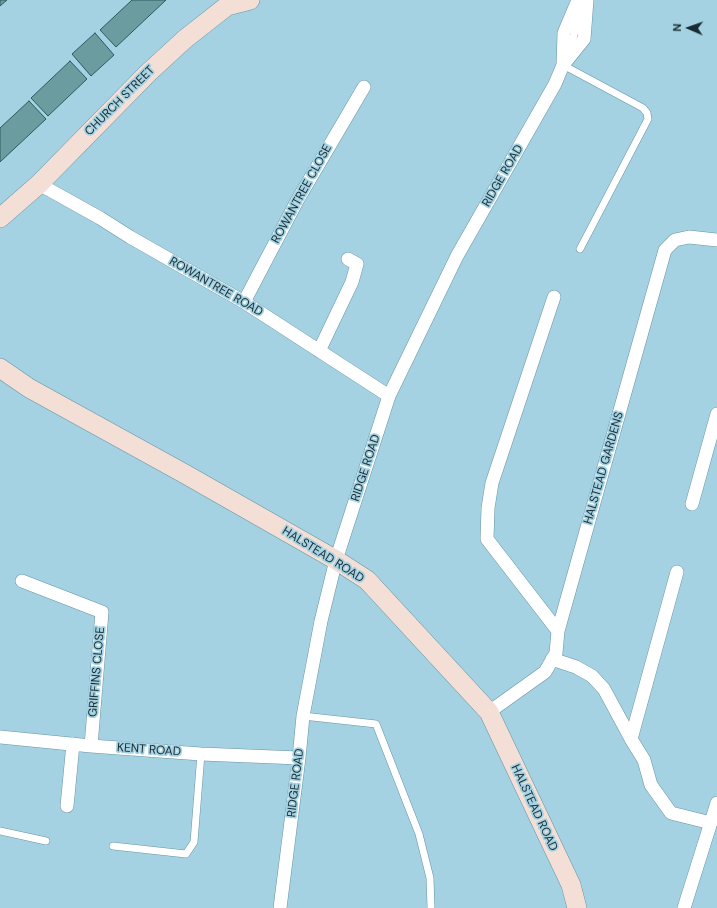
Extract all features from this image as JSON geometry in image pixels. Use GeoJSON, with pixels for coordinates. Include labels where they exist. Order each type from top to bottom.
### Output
{"type":"FeatureCollection","features":[{"type":"Feature","properties":{"kind":"street","name":"CHURCH STREET"},"geometry":{"type":"LineString","coordinates":[[0,218],[39,184],[148,73],[225,3],[250,0]]}},
{"type":"Feature","properties":{"kind":"street","name":"RIDGE ROAD"},"geometry":{"type":"LineString","coordinates":[[563,66],[564,33],[578,0]]}},
{"type":"Feature","properties":{"kind":"street","name":"RIDGE ROAD"},"geometry":{"type":"LineString","coordinates":[[280,908],[303,716],[321,621],[336,560],[389,396],[457,256],[555,84],[563,66],[584,39],[587,0]]}},
{"type":"Feature","properties":{"kind":"street","name":"ROWANTREE CLOSE"},"geometry":{"type":"LineString","coordinates":[[244,302],[297,201],[364,87]]}},
{"type":"Feature","properties":{"kind":"street","name":"ROWANTREE ROAD"},"geometry":{"type":"LineString","coordinates":[[39,184],[244,302],[389,396]]}},
{"type":"Feature","properties":{"kind":"street","name":"HALSTEAD GARDENS"},"geometry":{"type":"LineString","coordinates":[[489,712],[545,672],[556,653],[558,631],[664,250],[675,240],[689,237],[717,240]]}},
{"type":"Feature","properties":{"kind":"street"},"geometry":{"type":"LineString","coordinates":[[319,351],[352,282],[357,264],[348,259]]}},
{"type":"Feature","properties":{"kind":"street"},"geometry":{"type":"LineString","coordinates":[[554,297],[492,483],[488,508],[487,539],[558,631]]}},
{"type":"Feature","properties":{"kind":"street","name":"HALSTEAD ROAD"},"geometry":{"type":"LineString","coordinates":[[0,368],[29,388],[185,474],[336,560],[366,580],[489,712],[571,885],[577,908]]}},
{"type":"Feature","properties":{"kind":"street"},"geometry":{"type":"LineString","coordinates":[[692,504],[717,414]]}},
{"type":"Feature","properties":{"kind":"street"},"geometry":{"type":"LineString","coordinates":[[631,739],[677,572]]}},
{"type":"Feature","properties":{"kind":"street","name":"GRIFFINS CLOSE"},"geometry":{"type":"LineString","coordinates":[[22,581],[102,612],[90,746]]}},
{"type":"Feature","properties":{"kind":"street"},"geometry":{"type":"LineString","coordinates":[[552,659],[576,667],[592,676],[604,689],[644,760],[651,785],[671,813],[711,823]]}},
{"type":"Feature","properties":{"kind":"street","name":"KENT ROAD"},"geometry":{"type":"LineString","coordinates":[[0,737],[90,746],[201,754],[299,758]]}},
{"type":"Feature","properties":{"kind":"street"},"geometry":{"type":"LineString","coordinates":[[67,806],[73,744]]}},
{"type":"Feature","properties":{"kind":"street"},"geometry":{"type":"LineString","coordinates":[[684,908],[717,803]]}},
{"type":"Feature","properties":{"kind":"lane"},"geometry":{"type":"LineString","coordinates":[[580,249],[648,119],[647,113],[643,108],[563,66],[574,35],[583,0]]}},
{"type":"Feature","properties":{"kind":"lane"},"geometry":{"type":"LineString","coordinates":[[303,716],[376,724],[419,834],[430,878],[430,908]]}},
{"type":"Feature","properties":{"kind":"lane"},"geometry":{"type":"LineString","coordinates":[[113,846],[186,854],[194,842],[201,754]]}},
{"type":"Feature","properties":{"kind":"lane"},"geometry":{"type":"LineString","coordinates":[[0,830],[46,841]]}},
{"type":"Feature","properties":{"kind":"building"},"geometry":{"type":"Polygon","coordinates":[[[0,0],[7,0],[0,6],[0,0]]]}},
{"type":"Feature","properties":{"kind":"building"},"geometry":{"type":"Polygon","coordinates":[[[132,0],[166,0],[116,47],[100,30],[132,0]]]}},
{"type":"Feature","properties":{"kind":"building"},"geometry":{"type":"Polygon","coordinates":[[[95,33],[114,55],[91,76],[72,54],[95,33]]]}},
{"type":"Feature","properties":{"kind":"building"},"geometry":{"type":"Polygon","coordinates":[[[70,61],[87,79],[48,116],[31,98],[70,61]]]}},
{"type":"Feature","properties":{"kind":"building"},"geometry":{"type":"Polygon","coordinates":[[[29,101],[46,119],[0,162],[0,128],[29,101]]]}}]}
